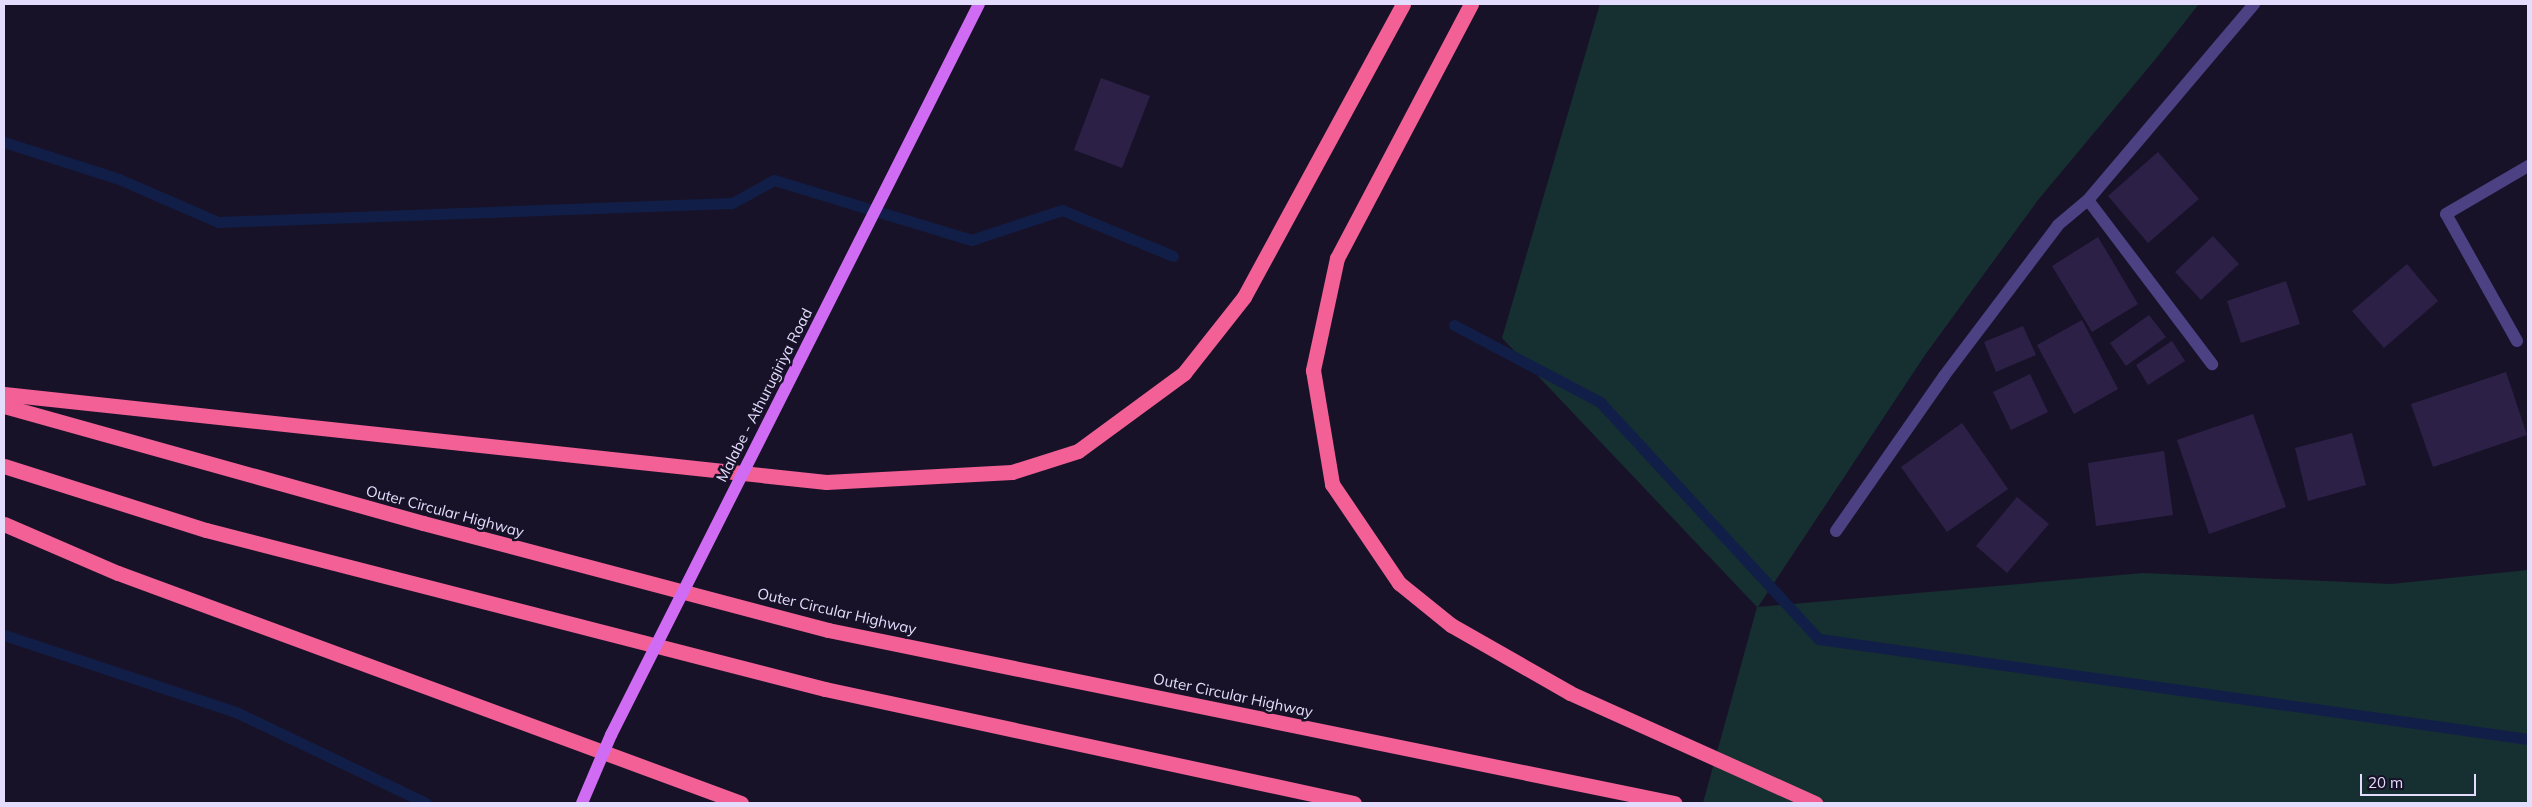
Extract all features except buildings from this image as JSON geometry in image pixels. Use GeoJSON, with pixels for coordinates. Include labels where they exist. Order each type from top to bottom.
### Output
{"type":"FeatureCollection","features":[{"type":"Feature","properties":{"kind":"highway"},"geometry":{"type":"LineString","coordinates":[[4,394],[826,482],[1012,472],[1078,451],[1184,373],[1244,297],[1403,4]]}},
{"type":"Feature","properties":{"kind":"highway"},"geometry":{"type":"LineString","coordinates":[[1471,4],[1337,258],[1313,370],[1332,484],[1399,583],[1451,625],[1570,693],[1815,803]]}},
{"type":"Feature","properties":{"kind":"highway","name":"Outer Circular Highway"},"geometry":{"type":"LineString","coordinates":[[4,406],[432,526],[828,630],[1674,803]]}},
{"type":"Feature","properties":{"kind":"highway"},"geometry":{"type":"LineString","coordinates":[[4,466],[206,530],[825,690],[1354,803]]}},
{"type":"Feature","properties":{"kind":"highway"},"geometry":{"type":"LineString","coordinates":[[4,524],[118,573],[741,803]]}},
{"type":"Feature","properties":{"kind":"main road","name":"Malabe - Athurugiriya Road"},"geometry":{"type":"LineString","coordinates":[[582,803],[615,726],[978,4]]}},
{"type":"Feature","properties":{"kind":"street"},"geometry":{"type":"LineString","coordinates":[[1836,531],[1944,376],[2052,233],[2088,200],[2254,4]]}},
{"type":"Feature","properties":{"kind":"street"},"geometry":{"type":"LineString","coordinates":[[2517,341],[2446,214],[2528,166]]}},
{"type":"Feature","properties":{"kind":"street"},"geometry":{"type":"LineString","coordinates":[[2088,200],[2212,364]]}},
{"type":"Feature","properties":{"kind":"green space"},"geometry":{"type":"Polygon","coordinates":[[[1600,4],[2199,4],[2038,200],[1925,355],[1758,607],[2143,573],[2391,584],[2528,570],[2528,803],[1703,803],[1757,607],[1502,338],[1600,4]]]}},
{"type":"Feature","properties":{"kind":"waterway"},"geometry":{"type":"LineString","coordinates":[[4,142],[119,179],[218,222],[732,203],[774,180],[971,240],[1062,210],[1173,256]]}},
{"type":"Feature","properties":{"kind":"waterway"},"geometry":{"type":"LineString","coordinates":[[1454,325],[1600,402],[1819,639],[2528,739]]}},
{"type":"Feature","properties":{"kind":"waterway"},"geometry":{"type":"LineString","coordinates":[[4,635],[236,712],[426,803]]}}]}
